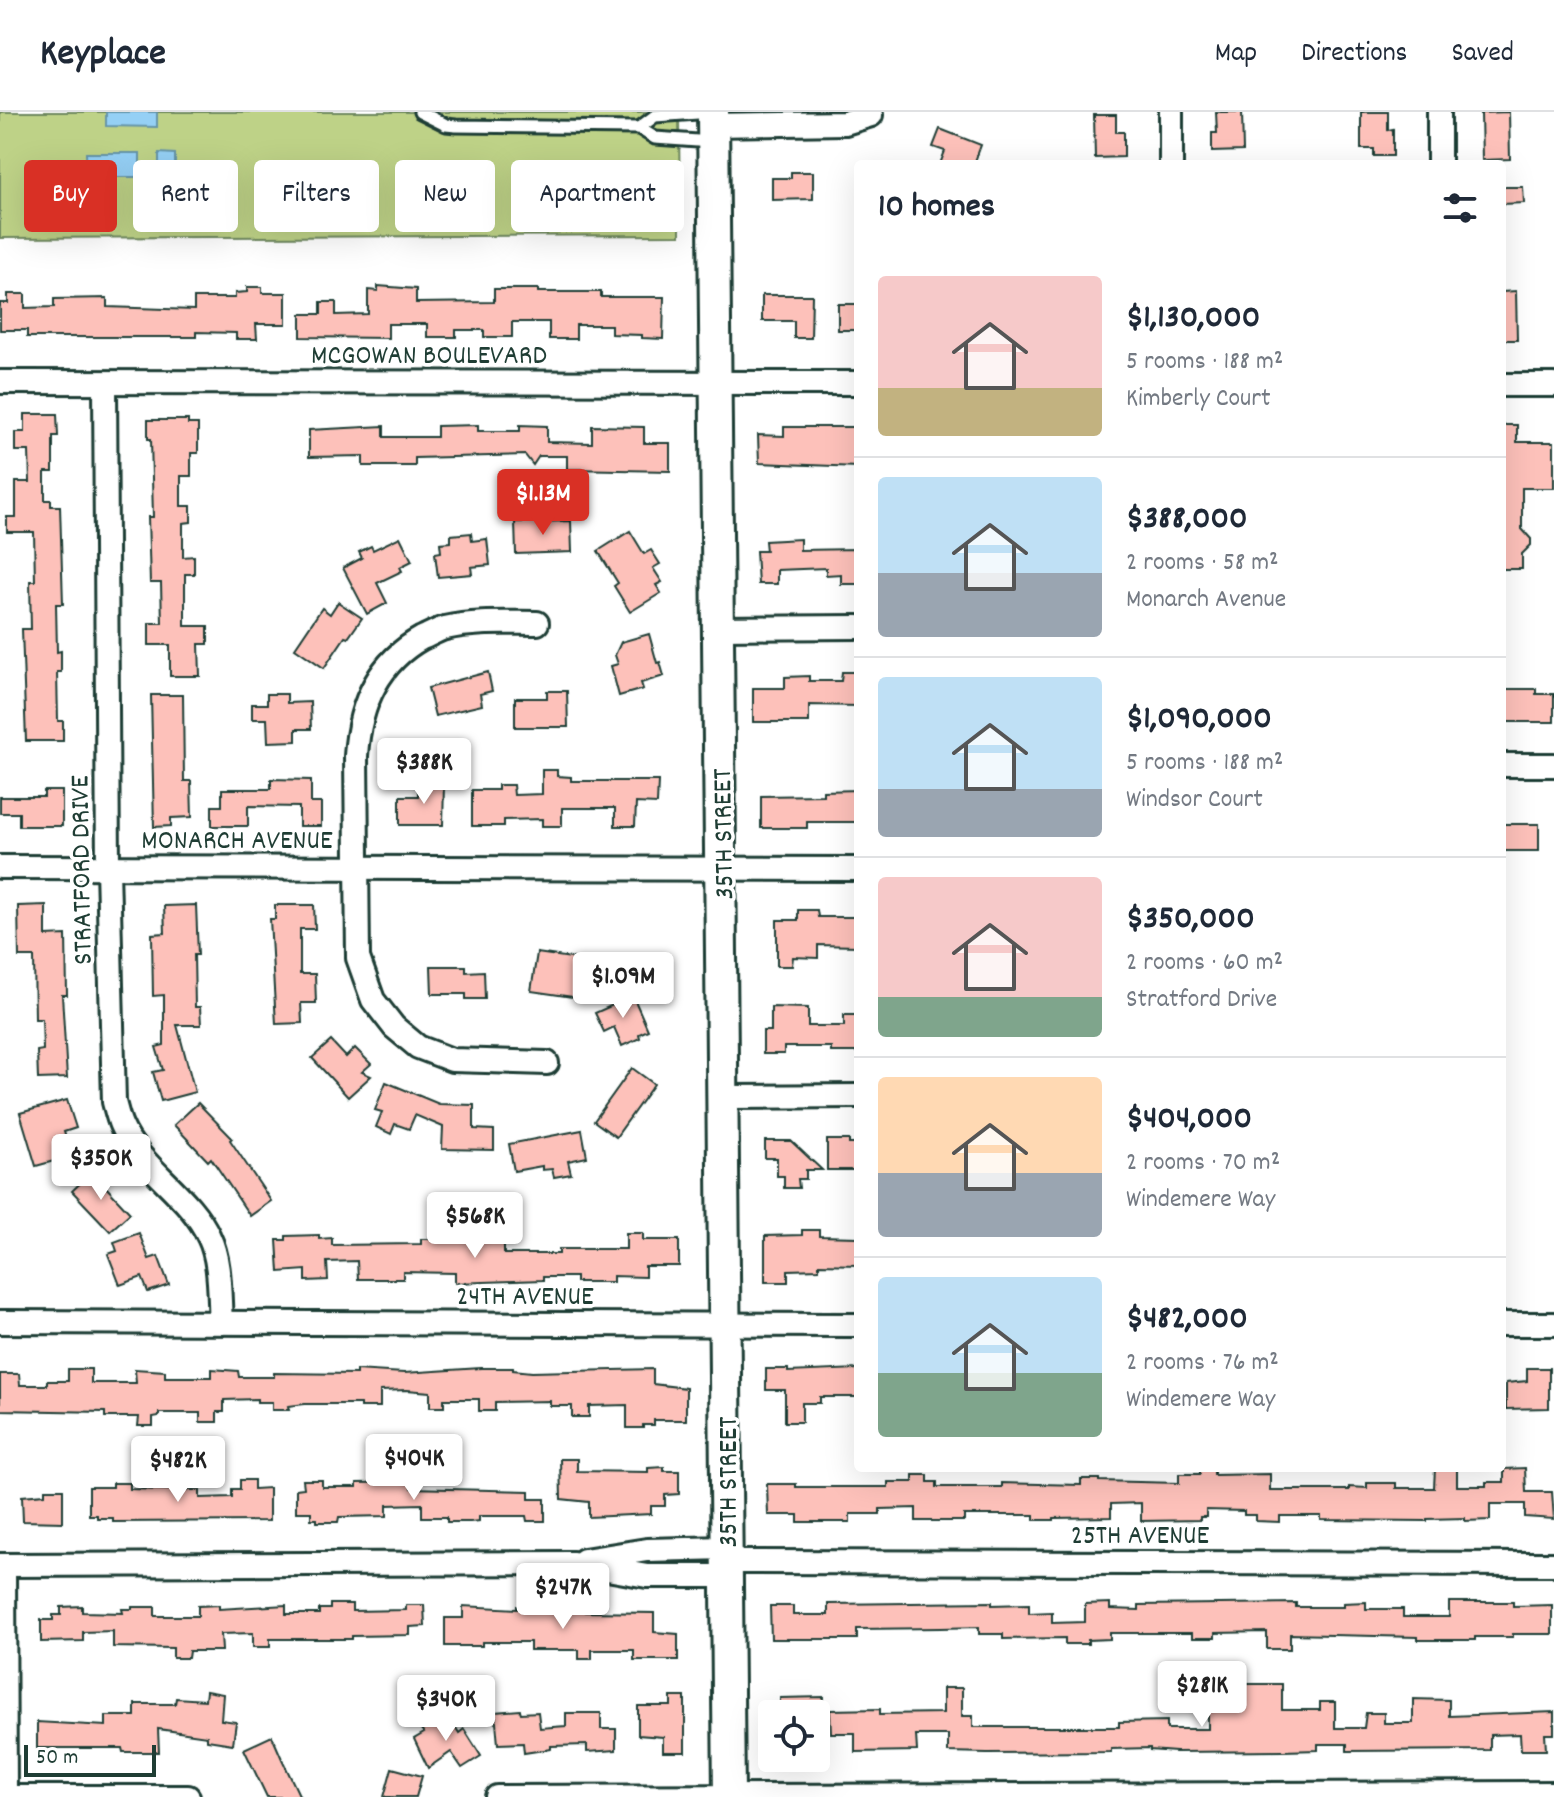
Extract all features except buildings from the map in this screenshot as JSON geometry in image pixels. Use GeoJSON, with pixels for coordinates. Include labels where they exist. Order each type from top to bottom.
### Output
{"type":"FeatureCollection","features":[{"type":"Feature","properties":{"kind":"street"},"geometry":{"type":"LineString","coordinates":[[1171,112],[1171,160]]}},
{"type":"Feature","properties":{"kind":"street"},"geometry":{"type":"LineString","coordinates":[[1439,112],[1439,160]]}},
{"type":"Feature","properties":{"kind":"street"},"geometry":{"type":"LineString","coordinates":[[713,123],[845,123],[871,115]]}},
{"type":"Feature","properties":{"kind":"street","name":"35TH STREET"},"geometry":{"type":"LineString","coordinates":[[713,123],[729,1796]]}},
{"type":"Feature","properties":{"kind":"street","name":"MCGOWAN BOULEVARD"},"geometry":{"type":"LineString","coordinates":[[0,382],[854,383]]}},
{"type":"Feature","properties":{"kind":"street","name":"STRATFORD DRIVE"},"geometry":{"type":"LineString","coordinates":[[105,383],[108,868],[114,1102],[122,1128],[143,1156],[195,1212],[210,1237],[217,1261],[221,1322]]}},
{"type":"Feature","properties":{"kind":"street"},"geometry":{"type":"LineString","coordinates":[[1506,385],[1554,385]]}},
{"type":"Feature","properties":{"kind":"street"},"geometry":{"type":"LineString","coordinates":[[537,623],[472,623],[440,629],[409,646],[383,671],[367,697],[358,727],[356,756],[358,958],[373,1000],[394,1027],[418,1047],[452,1060],[547,1063]]}},
{"type":"Feature","properties":{"kind":"street"},"geometry":{"type":"LineString","coordinates":[[719,628],[854,627]]}},
{"type":"Feature","properties":{"kind":"street"},"geometry":{"type":"LineString","coordinates":[[1506,765],[1554,765]]}},
{"type":"Feature","properties":{"kind":"street","name":"MONARCH AVENUE"},"geometry":{"type":"LineString","coordinates":[[0,867],[854,869]]}},
{"type":"Feature","properties":{"kind":"street"},"geometry":{"type":"LineString","coordinates":[[724,1097],[854,1096]]}},
{"type":"Feature","properties":{"kind":"street","name":"24TH AVENUE"},"geometry":{"type":"LineString","coordinates":[[0,1322],[854,1325]]}},
{"type":"Feature","properties":{"kind":"street"},"geometry":{"type":"LineString","coordinates":[[1506,1324],[1554,1324]]}},
{"type":"Feature","properties":{"kind":"street","name":"25TH AVENUE"},"geometry":{"type":"LineString","coordinates":[[2,1565],[573,1563],[647,1550],[726,1562],[1554,1564]]}},
{"type":"Feature","properties":{"kind":"street"},"geometry":{"type":"LineString","coordinates":[[2,1565],[5,1797],[188,1797]]}},
{"type":"Feature","properties":{"kind":"street"},"geometry":{"type":"LineString","coordinates":[[497,1797],[1554,1793]]}},
{"type":"Feature","properties":{"kind":"lane"},"geometry":{"type":"LineString","coordinates":[[420,112],[446,125],[483,128],[639,128],[655,138],[713,123]]}},
{"type":"Feature","properties":{"kind":"lane"},"geometry":{"type":"LineString","coordinates":[[639,128],[655,116],[713,123]]}},
{"type":"Feature","properties":{"kind":"green space"},"geometry":{"type":"Polygon","coordinates":[[[0,112],[679,112],[679,160],[511,160],[511,232],[680,232],[680,235],[0,238],[0,112]]]}},
{"type":"Feature","properties":{"kind":"water"},"geometry":{"type":"Polygon","coordinates":[[[106,112],[157,112],[157,127],[106,126],[106,112]]]}},
{"type":"Feature","properties":{"kind":"water"},"geometry":{"type":"Polygon","coordinates":[[[86,153],[140,153],[140,160],[133,160],[133,177],[117,177],[117,160],[86,160],[86,153]]]}},
{"type":"Feature","properties":{"kind":"water"},"geometry":{"type":"Polygon","coordinates":[[[159,153],[175,154],[175,160],[159,160],[159,153]]]}}]}
